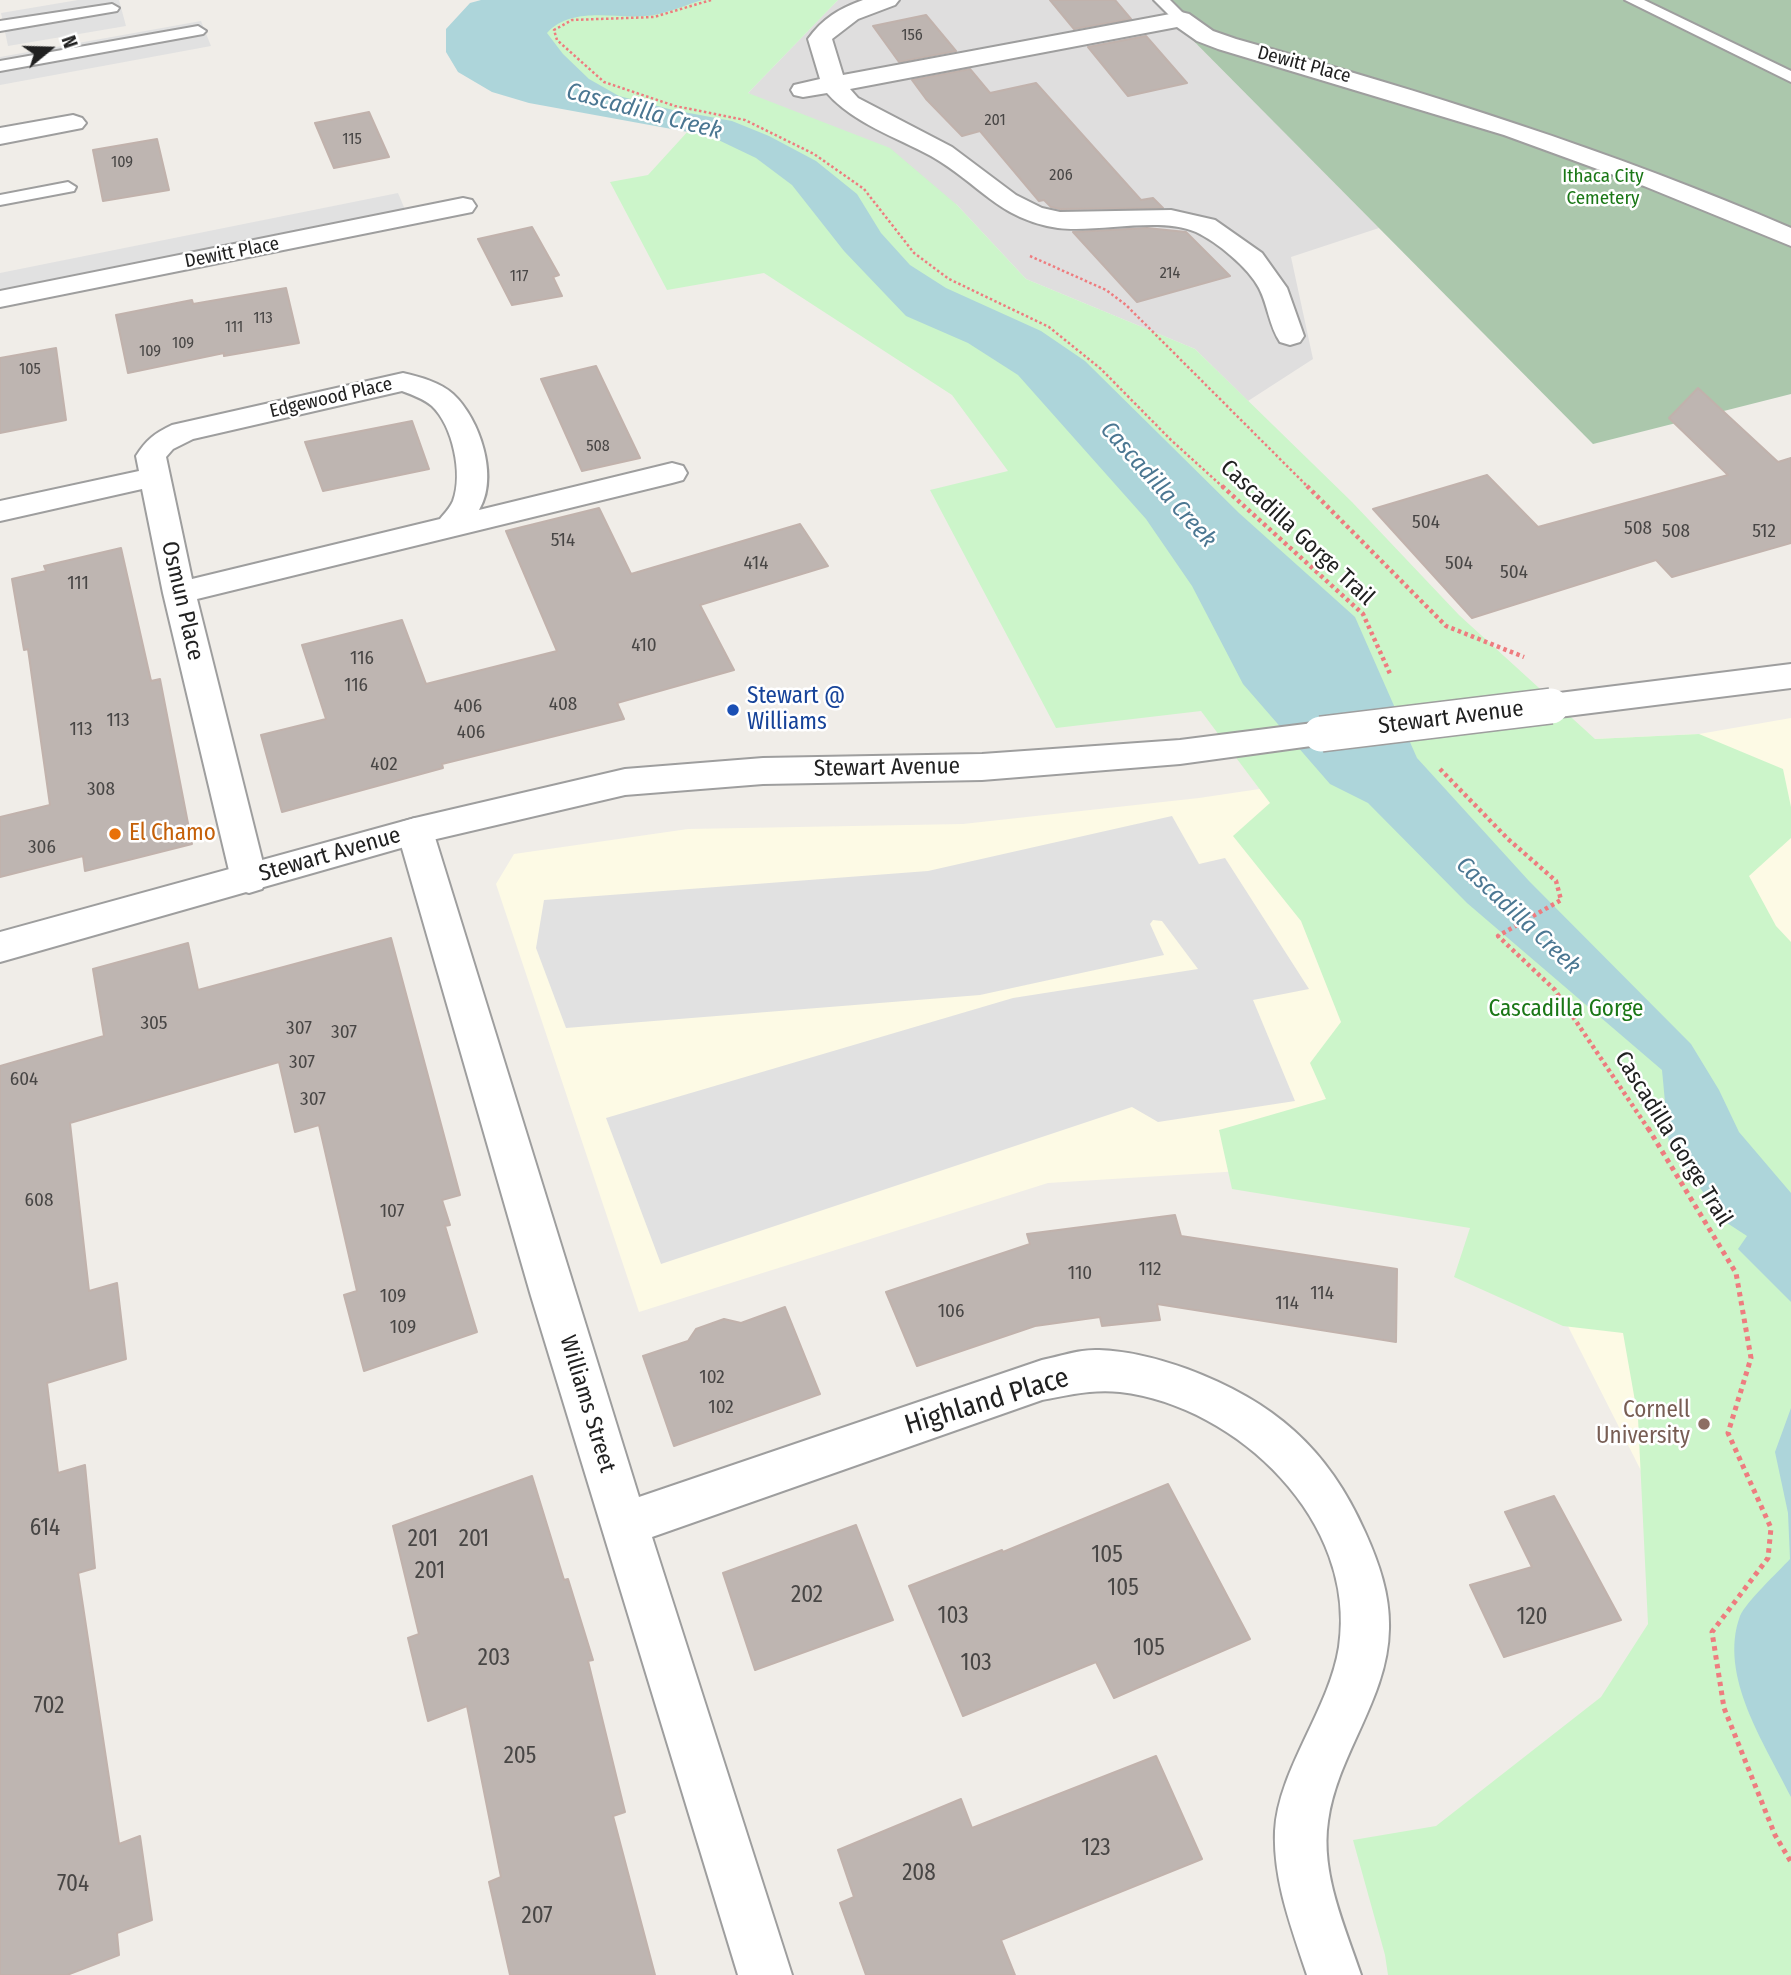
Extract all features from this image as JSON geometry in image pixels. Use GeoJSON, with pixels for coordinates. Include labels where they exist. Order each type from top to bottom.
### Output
{"type":"FeatureCollection","features":[{"type":"Feature","properties":{"kind":"street"},"geometry":{"type":"LineString","coordinates":[[887,0],[831,23],[820,39],[834,85],[849,103],[943,152],[1007,201],[1033,214],[1060,220],[1171,218],[1205,226],[1252,259],[1273,288],[1290,336]]}},
{"type":"Feature","properties":{"kind":"street"},"geometry":{"type":"LineString","coordinates":[[803,90],[1181,19]]}},
{"type":"Feature","properties":{"kind":"street","name":"Dewitt Place"},"geometry":{"type":"LineString","coordinates":[[1181,19],[1205,36],[1227,44],[1401,92],[1539,138],[1786,232]]}},
{"type":"Feature","properties":{"kind":"street"},"geometry":{"type":"LineString","coordinates":[[0,136],[73,123]]}},
{"type":"Feature","properties":{"kind":"street","name":"Dewitt Place"},"geometry":{"type":"LineString","coordinates":[[0,299],[463,206]]}},
{"type":"Feature","properties":{"kind":"street","name":"Edgewood Place"},"geometry":{"type":"LineString","coordinates":[[154,477],[151,456],[162,442],[183,432],[403,382],[416,385],[445,402],[463,434],[471,466],[469,500],[451,527]]}},
{"type":"Feature","properties":{"kind":"street"},"geometry":{"type":"LineString","coordinates":[[179,593],[671,473]]}},
{"type":"Feature","properties":{"kind":"street"},"geometry":{"type":"LineString","coordinates":[[0,511],[154,477]]}},
{"type":"Feature","properties":{"kind":"street","name":"Osmun Place"},"geometry":{"type":"LineString","coordinates":[[154,477],[179,593],[249,878]]}},
{"type":"Feature","properties":{"kind":"street","name":"Stewart Avenue"},"geometry":{"type":"LineString","coordinates":[[0,947],[415,831],[625,782],[763,771],[982,767],[1180,752],[1791,676]]}},
{"type":"Feature","properties":{"kind":"street","name":"Williams Street"},"geometry":{"type":"LineString","coordinates":[[415,831],[557,1309],[765,1975]]}},
{"type":"Feature","properties":{"kind":"street","name":"Highland Place"},"geometry":{"type":"LineString","coordinates":[[625,1524],[1042,1380],[1097,1370],[1144,1376],[1189,1391],[1234,1412],[1278,1443],[1313,1484],[1340,1529],[1361,1583],[1365,1629],[1359,1673],[1310,1790],[1301,1830],[1304,1877],[1334,1975]]}},
{"type":"Feature","properties":{"kind":"lane"},"geometry":{"type":"LineString","coordinates":[[1161,0],[1181,19]]}},
{"type":"Feature","properties":{"kind":"lane"},"geometry":{"type":"LineString","coordinates":[[1632,0],[1791,77]]}},
{"type":"Feature","properties":{"kind":"lane"},"geometry":{"type":"LineString","coordinates":[[0,26],[112,8]]}},
{"type":"Feature","properties":{"kind":"lane"},"geometry":{"type":"LineString","coordinates":[[0,66],[198,31]]}},
{"type":"Feature","properties":{"kind":"lane"},"geometry":{"type":"LineString","coordinates":[[0,200],[68,187]]}},
{"type":"Feature","properties":{"kind":"path","name":"Cascadilla Gorge Trail"},"geometry":{"type":"LineString","coordinates":[[711,0],[654,17],[572,20],[554,30],[557,40],[604,82],[675,106],[745,120],[814,153],[864,189],[914,253],[948,279],[1049,327],[1101,369],[1171,440],[1363,614],[1394,682]]}},
{"type":"Feature","properties":{"kind":"path"},"geometry":{"type":"LineString","coordinates":[[1026,253],[1034,260],[1105,290],[1126,305],[1446,626],[1532,660]]}},
{"type":"Feature","properties":{"kind":"path","name":"Cascadilla Gorge Trail"},"geometry":{"type":"LineString","coordinates":[[1437,765],[1508,839],[1556,881],[1561,900],[1498,936],[1555,990],[1626,1092],[1736,1273],[1751,1358],[1728,1433],[1771,1528],[1768,1558],[1712,1632],[1724,1708],[1775,1835],[1791,1862]]}},
{"type":"Feature","properties":{"kind":"shaded area"},"geometry":{"type":"Polygon","coordinates":[[[78,0],[119,0],[126,26],[8,46],[1,13],[78,0]]]}},
{"type":"Feature","properties":{"kind":"shaded area"},"geometry":{"type":"Polygon","coordinates":[[[838,0],[1153,0],[1379,228],[1291,257],[1313,359],[1248,401],[1195,349],[1026,279],[957,205],[748,93],[838,0]]]}},
{"type":"Feature","properties":{"kind":"shaded area"},"geometry":{"type":"Polygon","coordinates":[[[201,21],[211,46],[0,85],[0,57],[201,21]]]}},
{"type":"Feature","properties":{"kind":"shaded area"},"geometry":{"type":"Polygon","coordinates":[[[398,193],[409,219],[0,304],[0,273],[398,193]]]}},
{"type":"Feature","properties":{"kind":"shaded area","name":"Cornell University"},"geometry":{"type":"Polygon","coordinates":[[[1791,718],[1791,1975],[1674,1536],[1482,1156],[1048,1183],[639,1312],[496,884],[514,854],[688,829],[963,824],[1199,798],[1595,739],[1699,734],[1791,718]]]}},
{"type":"Feature","properties":{"kind":"shaded area"},"geometry":{"type":"Polygon","coordinates":[[[1172,816],[1199,864],[1225,858],[1309,989],[1253,1000],[1295,1101],[1158,1122],[1132,1107],[661,1264],[606,1118],[1013,998],[1198,969],[1162,921],[1153,920],[1150,924],[1164,955],[980,995],[566,1028],[536,948],[544,900],[928,871],[1172,816]]]}},
{"type":"Feature","properties":{"kind":"green space","name":"Cascadilla Gorge"},"geometry":{"type":"Polygon","coordinates":[[[605,0],[838,0],[748,93],[890,148],[957,205],[1026,279],[1195,349],[1352,502],[1459,615],[1595,739],[1699,734],[1783,769],[1791,807],[1791,838],[1749,876],[1776,926],[1791,942],[1791,1975],[1388,1975],[1385,1955],[1353,1840],[1436,1826],[1601,1697],[1648,1624],[1638,1418],[1623,1333],[1563,1326],[1454,1277],[1470,1228],[1232,1189],[1219,1130],[1326,1099],[1310,1063],[1341,1022],[1301,921],[1233,836],[1270,803],[1201,711],[1056,728],[930,490],[1008,471],[952,395],[764,273],[667,290],[610,182],[648,175],[690,129],[614,118],[474,51],[605,0]]]}},
{"type":"Feature","properties":{"kind":"green space","name":"Ithaca City Cemetery"},"geometry":{"type":"Polygon","coordinates":[[[1153,0],[1791,0],[1791,394],[1593,444],[1153,0]]]}},
{"type":"Feature","properties":{"kind":"water","name":"Cascadilla Creek"},"geometry":{"type":"Polygon","coordinates":[[[481,0],[702,0],[654,15],[583,16],[558,24],[547,33],[563,54],[589,79],[619,96],[732,121],[769,136],[816,161],[857,194],[881,233],[910,265],[946,288],[1041,331],[1085,361],[1239,513],[1355,617],[1417,758],[1529,881],[1691,1044],[1719,1090],[1739,1132],[1791,1193],[1791,1302],[1738,1249],[1747,1236],[1724,1221],[1669,1145],[1662,1070],[1467,903],[1368,803],[1330,784],[1243,684],[1192,586],[1146,519],[1018,375],[968,343],[906,316],[844,251],[792,185],[756,158],[710,136],[529,103],[492,92],[458,72],[446,52],[446,29],[470,3],[481,0]]]}},
{"type":"Feature","properties":{"kind":"water"},"geometry":{"type":"Polygon","coordinates":[[[1791,1408],[1791,1797],[1748,1709],[1735,1662],[1735,1639],[1743,1610],[1790,1559],[1788,1513],[1775,1452],[1791,1408]]]}},
{"type":"Feature","properties":{"kind":"building"},"geometry":{"type":"Polygon","coordinates":[[[1050,0],[1115,0],[1131,19],[1074,29],[1050,0]]]}},
{"type":"Feature","properties":{"kind":"building"},"geometry":{"type":"Polygon","coordinates":[[[926,15],[956,51],[899,62],[873,26],[926,15]]]}},
{"type":"Feature","properties":{"kind":"building"},"geometry":{"type":"Polygon","coordinates":[[[1146,36],[1187,83],[1128,96],[1088,47],[1146,36]]]}},
{"type":"Feature","properties":{"kind":"building"},"geometry":{"type":"Polygon","coordinates":[[[970,69],[990,93],[1036,83],[1141,200],[1153,198],[1163,208],[1060,209],[1051,207],[1044,200],[1039,201],[980,131],[962,136],[926,99],[912,80],[970,69]]]}},
{"type":"Feature","properties":{"kind":"building"},"geometry":{"type":"Polygon","coordinates":[[[369,112],[389,157],[334,168],[315,123],[369,112]]]}},
{"type":"Feature","properties":{"kind":"building"},"geometry":{"type":"Polygon","coordinates":[[[157,139],[169,190],[103,201],[93,150],[157,139]]]}},
{"type":"Feature","properties":{"kind":"building"},"geometry":{"type":"Polygon","coordinates":[[[532,227],[559,275],[553,277],[562,296],[512,305],[478,239],[532,227]]]}},
{"type":"Feature","properties":{"kind":"building"},"geometry":{"type":"Polygon","coordinates":[[[1147,228],[1186,232],[1230,276],[1137,302],[1073,232],[1147,228]]]}},
{"type":"Feature","properties":{"kind":"building"},"geometry":{"type":"Polygon","coordinates":[[[286,288],[299,343],[224,356],[224,353],[128,373],[116,315],[192,300],[193,304],[286,288]]]}},
{"type":"Feature","properties":{"kind":"building"},"geometry":{"type":"Polygon","coordinates":[[[56,348],[66,420],[0,433],[0,358],[56,348]]]}},
{"type":"Feature","properties":{"kind":"building"},"geometry":{"type":"Polygon","coordinates":[[[596,366],[640,458],[582,471],[541,379],[596,366]]]}},
{"type":"Feature","properties":{"kind":"building"},"geometry":{"type":"Polygon","coordinates":[[[1698,388],[1778,462],[1791,458],[1791,543],[1672,577],[1656,560],[1472,618],[1373,509],[1487,475],[1538,527],[1728,475],[1669,418],[1698,388]]]}},
{"type":"Feature","properties":{"kind":"building"},"geometry":{"type":"Polygon","coordinates":[[[412,421],[429,469],[323,491],[305,442],[412,421]]]}},
{"type":"Feature","properties":{"kind":"building"},"geometry":{"type":"Polygon","coordinates":[[[599,508],[631,574],[800,524],[828,566],[700,605],[734,670],[617,703],[624,719],[442,764],[443,768],[282,812],[261,735],[326,719],[302,645],[402,620],[426,684],[557,651],[506,531],[599,508]]]}},
{"type":"Feature","properties":{"kind":"building"},"geometry":{"type":"Polygon","coordinates":[[[121,548],[151,681],[160,679],[192,844],[85,871],[83,856],[0,877],[0,817],[50,805],[28,649],[24,650],[12,579],[46,571],[44,566],[121,548]]]}},
{"type":"Feature","properties":{"kind":"building"},"geometry":{"type":"Polygon","coordinates":[[[391,938],[460,1195],[442,1200],[450,1225],[445,1226],[477,1332],[364,1371],[344,1295],[357,1291],[319,1125],[295,1132],[279,1062],[70,1123],[89,1291],[117,1283],[126,1359],[47,1383],[58,1473],[85,1465],[95,1568],[78,1573],[119,1844],[140,1836],[152,1920],[117,1933],[119,1955],[67,1975],[0,1975],[0,1066],[104,1036],[93,969],[188,943],[198,990],[391,938]]]}},
{"type":"Feature","properties":{"kind":"building"},"geometry":{"type":"Polygon","coordinates":[[[1175,1215],[1181,1236],[1397,1269],[1396,1342],[1157,1304],[1160,1320],[1102,1326],[1100,1317],[1035,1326],[917,1366],[886,1292],[1030,1244],[1027,1234],[1175,1215]]]}},
{"type":"Feature","properties":{"kind":"building"},"geometry":{"type":"Polygon","coordinates":[[[785,1307],[820,1394],[674,1446],[643,1356],[688,1341],[696,1329],[724,1319],[741,1323],[785,1307]]]}},
{"type":"Feature","properties":{"kind":"building"},"geometry":{"type":"Polygon","coordinates":[[[532,1476],[564,1580],[568,1579],[593,1660],[588,1661],[625,1812],[613,1816],[655,1975],[510,1975],[489,1882],[501,1877],[467,1706],[428,1721],[408,1638],[419,1634],[393,1526],[532,1476]]]}},
{"type":"Feature","properties":{"kind":"building"},"geometry":{"type":"Polygon","coordinates":[[[1168,1484],[1250,1639],[1114,1698],[1096,1662],[963,1716],[909,1586],[1002,1550],[1003,1552],[1168,1484]]]}},
{"type":"Feature","properties":{"kind":"building"},"geometry":{"type":"Polygon","coordinates":[[[1554,1496],[1621,1620],[1504,1657],[1470,1585],[1532,1567],[1505,1512],[1554,1496]]]}},
{"type":"Feature","properties":{"kind":"building"},"geometry":{"type":"Polygon","coordinates":[[[856,1525],[893,1620],[755,1670],[723,1573],[856,1525]]]}},
{"type":"Feature","properties":{"kind":"building"},"geometry":{"type":"Polygon","coordinates":[[[1156,1756],[1202,1859],[1001,1940],[1015,1975],[866,1975],[840,1903],[854,1897],[838,1850],[961,1799],[972,1828],[1156,1756]]]}},
{"type":"Feature","properties":{"kind":"place","name":"Stewart @ Williams"},"geometry":{"type":"Point","coordinates":[733,710]}},
{"type":"Feature","properties":{"kind":"place","name":"El Chamo"},"geometry":{"type":"Point","coordinates":[115,834]}},
{"type":"Feature","properties":{"kind":"place","name":"Cornell University"},"geometry":{"type":"Point","coordinates":[1704,1424]}}]}
